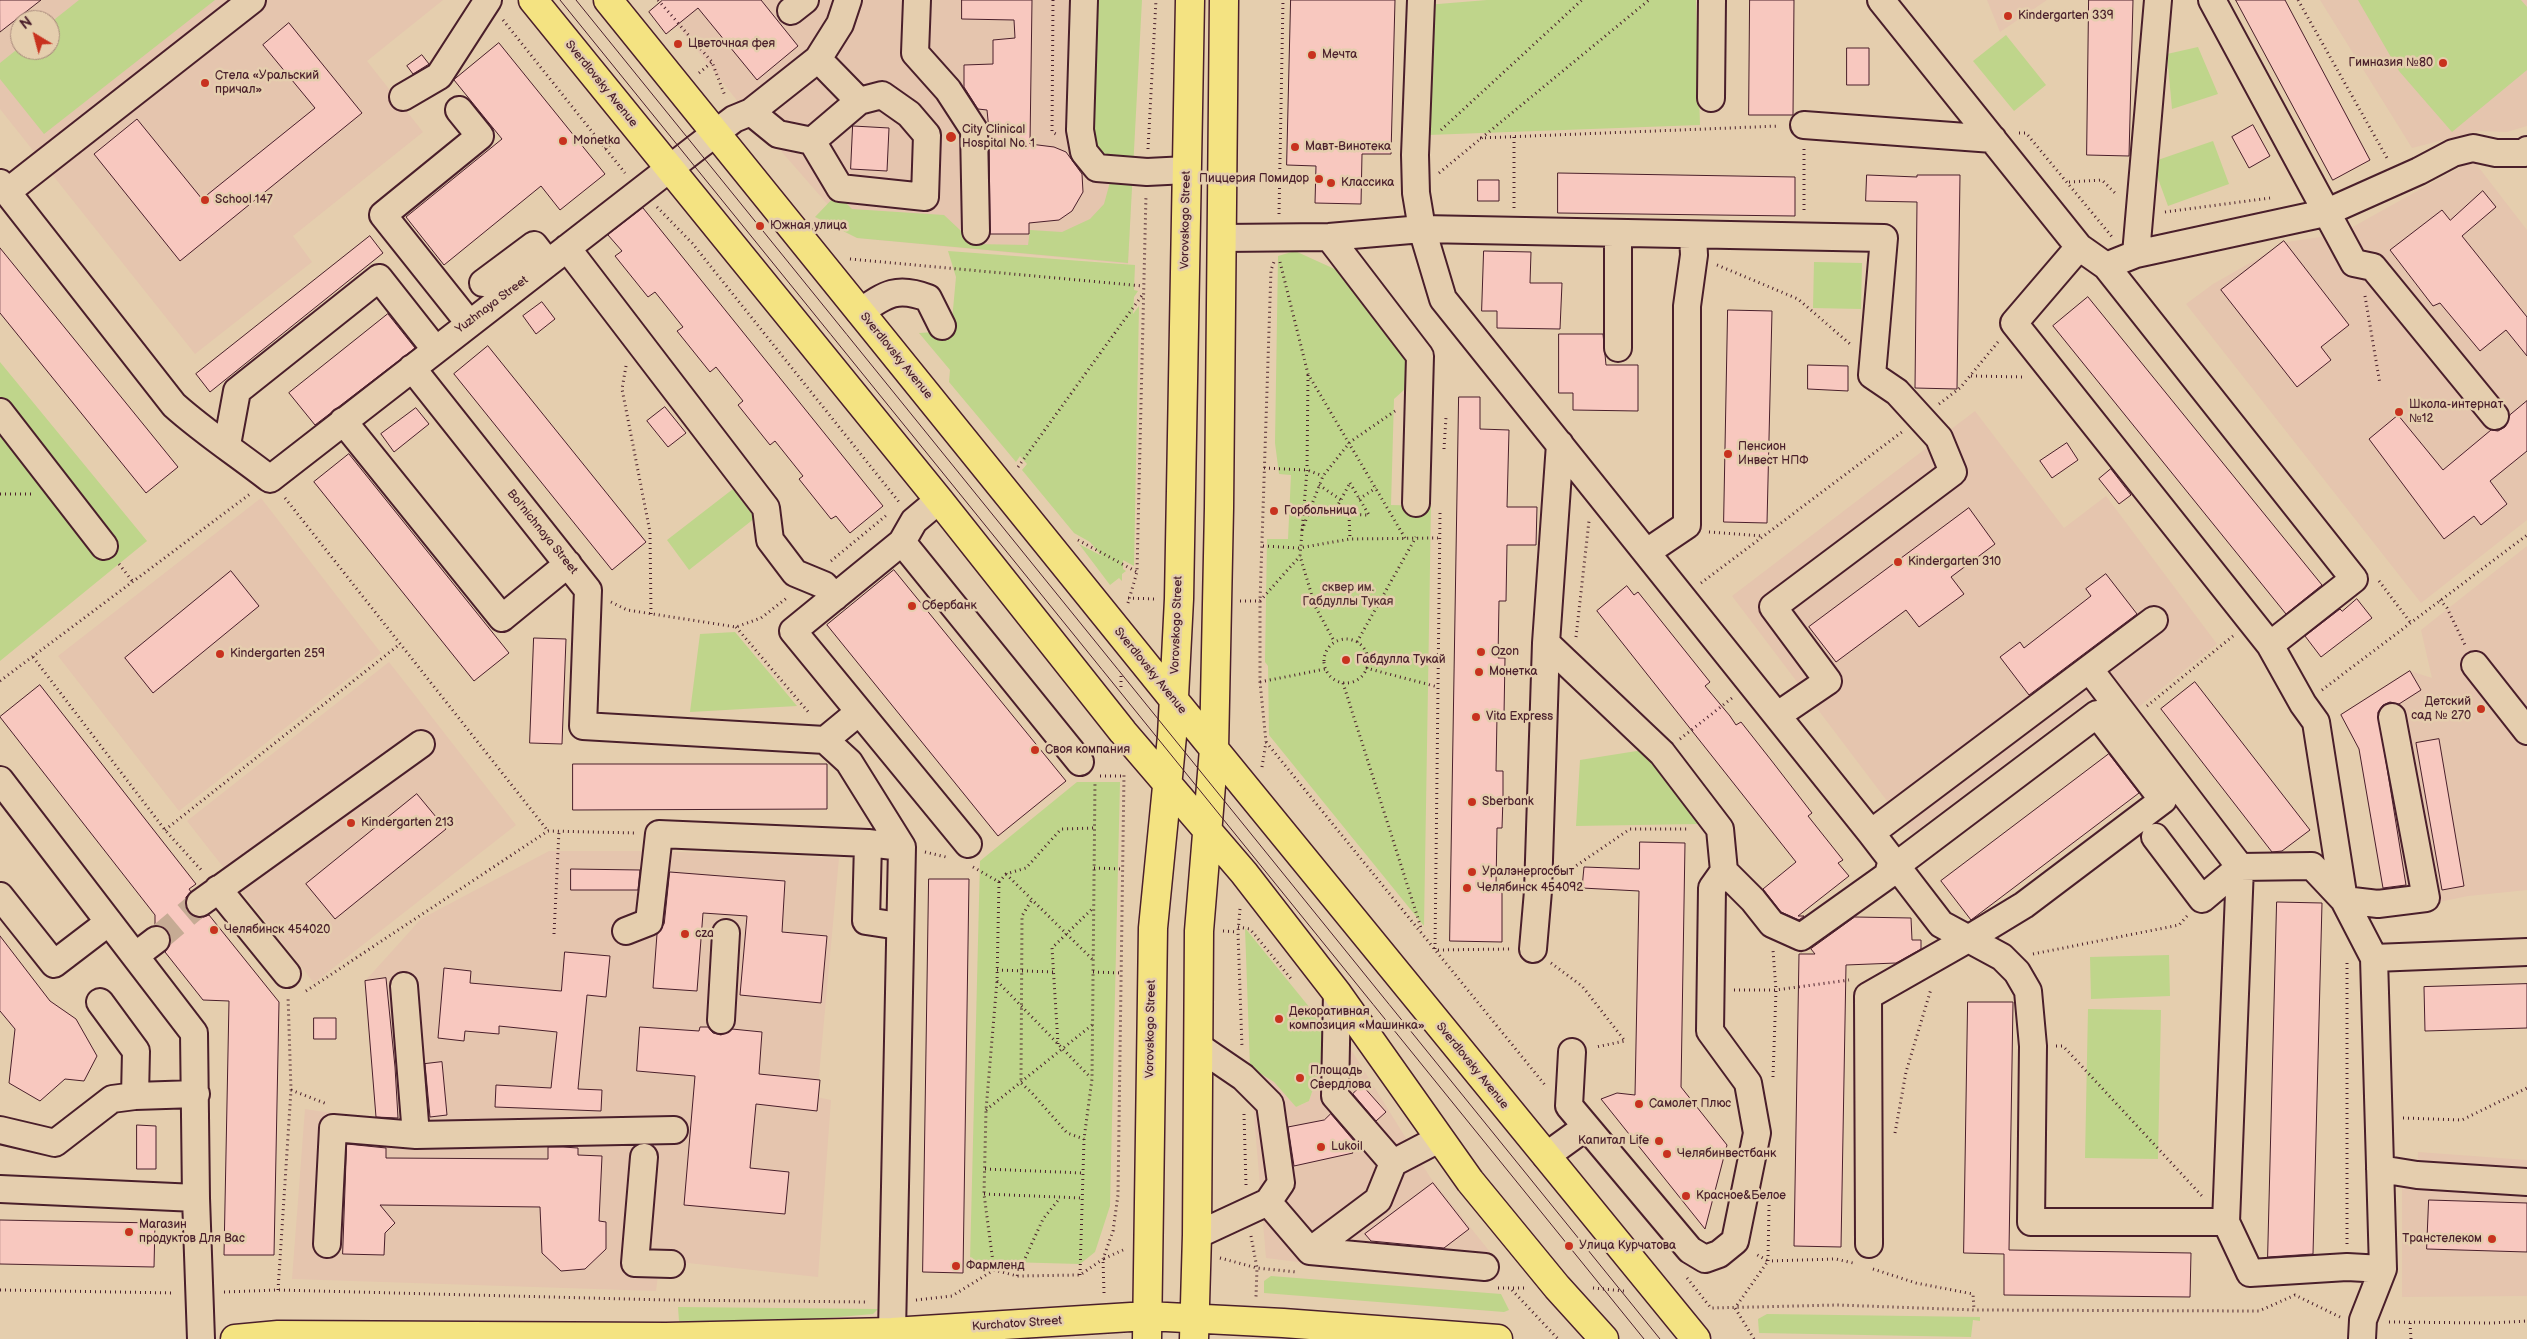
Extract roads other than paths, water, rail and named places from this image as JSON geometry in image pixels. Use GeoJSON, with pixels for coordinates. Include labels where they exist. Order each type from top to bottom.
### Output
{"type":"FeatureCollection","features":[{"type":"Feature","properties":{"kind":"main road","name":"Sverdlovsky Avenue"},"geometry":{"type":"LineString","coordinates":[[533,0],[939,500],[1123,732],[1244,873],[1336,993],[1470,1181],[1557,1287],[1604,1339]]}},
{"type":"Feature","properties":{"kind":"main road","name":"Sverdlovsky Avenue"},"geometry":{"type":"LineString","coordinates":[[608,0],[1174,700],[1696,1339]]}},
{"type":"Feature","properties":{"kind":"main road","name":"Vorovskogo Street"},"geometry":{"type":"LineString","coordinates":[[1147,1328],[1153,928],[1168,783],[1179,599],[1190,0]]}},
{"type":"Feature","properties":{"kind":"main road"},"geometry":{"type":"LineString","coordinates":[[1194,1328],[1197,1235],[1199,930],[1214,749],[1224,0]]}},
{"type":"Feature","properties":{"kind":"main road","name":"Kurchatov Street"},"geometry":{"type":"LineString","coordinates":[[235,1339],[276,1337],[666,1337],[1194,1328],[1255,1321],[1498,1339]]}},
{"type":"Feature","properties":{"kind":"street"},"geometry":{"type":"LineString","coordinates":[[252,0],[3,188],[174,405],[199,428],[227,445],[236,391],[379,278],[435,349]]}},
{"type":"Feature","properties":{"kind":"street"},"geometry":{"type":"LineString","coordinates":[[403,97],[439,76],[488,0]]}},
{"type":"Feature","properties":{"kind":"street","name":"Yuzhnaya Street"},"geometry":{"type":"LineString","coordinates":[[227,445],[270,479],[670,168],[734,119],[751,112],[818,59],[840,24],[848,0]]}},
{"type":"Feature","properties":{"kind":"street"},"geometry":{"type":"LineString","coordinates":[[916,0],[915,53],[948,90],[974,130],[976,231]]}},
{"type":"Feature","properties":{"kind":"street"},"geometry":{"type":"LineString","coordinates":[[1084,0],[1080,130],[1084,152],[1097,168],[1147,172],[1188,170]]}},
{"type":"Feature","properties":{"kind":"street"},"geometry":{"type":"LineString","coordinates":[[1421,0],[1415,154],[1416,192],[1422,230],[1443,299],[1778,715],[1872,833],[1941,924],[2002,957],[2017,972],[2028,991],[2033,1046],[2031,1222],[2226,1222]]}},
{"type":"Feature","properties":{"kind":"street"},"geometry":{"type":"LineString","coordinates":[[1711,98],[1712,0]]}},
{"type":"Feature","properties":{"kind":"street"},"geometry":{"type":"LineString","coordinates":[[1882,0],[2079,247],[2106,266],[2354,579],[2270,645]]}},
{"type":"Feature","properties":{"kind":"street"},"geometry":{"type":"LineString","coordinates":[[2136,254],[2158,0]]}},
{"type":"Feature","properties":{"kind":"street"},"geometry":{"type":"LineString","coordinates":[[2212,0],[2325,213],[2340,234],[2354,263],[2373,267],[2495,416]]}},
{"type":"Feature","properties":{"kind":"street"},"geometry":{"type":"LineString","coordinates":[[818,59],[859,101]]}},
{"type":"Feature","properties":{"kind":"street"},"geometry":{"type":"LineString","coordinates":[[751,112],[778,134],[812,141],[840,188],[925,196],[927,135],[909,114],[882,95],[859,101],[812,141]]}},
{"type":"Feature","properties":{"kind":"street"},"geometry":{"type":"LineString","coordinates":[[459,110],[480,136],[383,215],[469,323]]}},
{"type":"Feature","properties":{"kind":"street"},"geometry":{"type":"LineString","coordinates":[[1804,125],[1993,139]]}},
{"type":"Feature","properties":{"kind":"street"},"geometry":{"type":"LineString","coordinates":[[2106,266],[2136,254],[2325,213],[2419,171],[2452,153],[2473,148],[2496,153],[2524,152],[2527,150]]}},
{"type":"Feature","properties":{"kind":"street"},"geometry":{"type":"LineString","coordinates":[[1222,238],[1278,244],[1329,237],[1422,230],[1618,234],[1693,245],[1805,237],[1884,238],[1872,375],[1897,392],[1939,438],[1952,472],[1773,607],[1828,681],[1778,715]]}},
{"type":"Feature","properties":{"kind":"street"},"geometry":{"type":"LineString","coordinates":[[1618,234],[1618,348]]}},
{"type":"Feature","properties":{"kind":"street"},"geometry":{"type":"LineString","coordinates":[[1329,237],[1420,356],[1420,410],[1428,506]]}},
{"type":"Feature","properties":{"kind":"street"},"geometry":{"type":"LineString","coordinates":[[483,283],[534,245],[557,256],[632,333],[766,508],[770,540],[795,573],[824,585],[835,597]]}},
{"type":"Feature","properties":{"kind":"street"},"geometry":{"type":"LineString","coordinates":[[1647,552],[1687,525],[1687,306],[1693,245]]}},
{"type":"Feature","properties":{"kind":"street"},"geometry":{"type":"LineString","coordinates":[[2079,247],[2014,323],[2270,645],[2303,704],[2316,722],[2344,900]]}},
{"type":"Feature","properties":{"kind":"street"},"geometry":{"type":"LineString","coordinates":[[860,312],[893,292],[911,292],[928,298],[942,326]]}},
{"type":"Feature","properties":{"kind":"street","name":"Bol'nichnaya Street"},"geometry":{"type":"LineString","coordinates":[[412,368],[588,590],[583,726],[825,740]]}},
{"type":"Feature","properties":{"kind":"street"},"geometry":{"type":"LineString","coordinates":[[0,412],[104,546]]}},
{"type":"Feature","properties":{"kind":"street"},"geometry":{"type":"LineString","coordinates":[[343,421],[502,618],[568,564]]}},
{"type":"Feature","properties":{"kind":"street"},"geometry":{"type":"LineString","coordinates":[[1533,949],[1538,891],[1546,643],[1560,444]]}},
{"type":"Feature","properties":{"kind":"street"},"geometry":{"type":"LineString","coordinates":[[939,500],[914,521],[902,542],[793,631],[859,712],[963,856]]}},
{"type":"Feature","properties":{"kind":"street"},"geometry":{"type":"LineString","coordinates":[[902,542],[1088,769]]}},
{"type":"Feature","properties":{"kind":"street"},"geometry":{"type":"LineString","coordinates":[[1872,833],[2154,620]]}},
{"type":"Feature","properties":{"kind":"street"},"geometry":{"type":"LineString","coordinates":[[1546,643],[1662,753],[1720,829],[1724,871],[1753,900],[1772,924],[1801,937],[1888,875],[1894,862],[2097,714],[2163,800],[2024,905],[1968,940],[1868,996],[1866,1259]]}},
{"type":"Feature","properties":{"kind":"street"},"geometry":{"type":"LineString","coordinates":[[2475,665],[2527,731]]}},
{"type":"Feature","properties":{"kind":"street"},"geometry":{"type":"LineString","coordinates":[[2090,670],[2240,867],[2226,1222],[2250,1273],[2347,1267],[2383,1269]]}},
{"type":"Feature","properties":{"kind":"street"},"geometry":{"type":"LineString","coordinates":[[859,712],[825,740],[849,762],[902,847],[892,1332]]}},
{"type":"Feature","properties":{"kind":"street"},"geometry":{"type":"LineString","coordinates":[[2344,900],[2378,904],[2426,898],[2392,717]]}},
{"type":"Feature","properties":{"kind":"street"},"geometry":{"type":"LineString","coordinates":[[295,988],[209,896],[421,744]]}},
{"type":"Feature","properties":{"kind":"street"},"geometry":{"type":"LineString","coordinates":[[0,780],[194,1034],[196,1198],[201,1339]]}},
{"type":"Feature","properties":{"kind":"street"},"geometry":{"type":"LineString","coordinates":[[626,931],[649,922],[659,834],[868,843],[902,847]]}},
{"type":"Feature","properties":{"kind":"street"},"geometry":{"type":"LineString","coordinates":[[2156,837],[2202,899],[2240,867],[2312,866],[2344,900],[2374,958],[2383,1269],[2362,1329]]}},
{"type":"Feature","properties":{"kind":"street"},"geometry":{"type":"LineString","coordinates":[[868,843],[866,921],[899,926]]}},
{"type":"Feature","properties":{"kind":"street"},"geometry":{"type":"LineString","coordinates":[[1572,1052],[1570,1106],[1690,1250],[1705,1259],[1719,1254],[1735,1241],[1757,1134],[1748,1083],[1710,1031],[1712,888],[1724,871]]}},
{"type":"Feature","properties":{"kind":"street"},"geometry":{"type":"LineString","coordinates":[[0,896],[54,964],[109,922]]}},
{"type":"Feature","properties":{"kind":"street"},"geometry":{"type":"LineString","coordinates":[[722,1020],[726,933]]}},
{"type":"Feature","properties":{"kind":"street"},"geometry":{"type":"LineString","coordinates":[[135,956],[156,940]]}},
{"type":"Feature","properties":{"kind":"street"},"geometry":{"type":"LineString","coordinates":[[2374,958],[2527,952]]}},
{"type":"Feature","properties":{"kind":"street"},"geometry":{"type":"LineString","coordinates":[[404,986],[416,1134]]}},
{"type":"Feature","properties":{"kind":"street"},"geometry":{"type":"LineString","coordinates":[[1336,993],[1335,1096],[1393,1163]]}},
{"type":"Feature","properties":{"kind":"street"},"geometry":{"type":"LineString","coordinates":[[100,1002],[136,1051],[135,1096]]}},
{"type":"Feature","properties":{"kind":"street"},"geometry":{"type":"LineString","coordinates":[[1197,1235],[1257,1207],[1281,1183],[1270,1104],[1243,1077],[1199,1047]]}},
{"type":"Feature","properties":{"kind":"street"},"geometry":{"type":"LineString","coordinates":[[0,1130],[55,1143],[112,1099],[135,1096],[196,1094]]}},
{"type":"Feature","properties":{"kind":"street"},"geometry":{"type":"LineString","coordinates":[[1546,1156],[1586,1127]]}},
{"type":"Feature","properties":{"kind":"street"},"geometry":{"type":"LineString","coordinates":[[327,1244],[333,1128],[416,1134],[674,1130]]}},
{"type":"Feature","properties":{"kind":"street"},"geometry":{"type":"LineString","coordinates":[[1310,1250],[1378,1200],[1393,1163],[1439,1139]]}},
{"type":"Feature","properties":{"kind":"street"},"geometry":{"type":"LineString","coordinates":[[644,1157],[635,1263],[671,1264]]}},
{"type":"Feature","properties":{"kind":"street"},"geometry":{"type":"LineString","coordinates":[[2380,1169],[2417,1175],[2527,1182]]}},
{"type":"Feature","properties":{"kind":"street"},"geometry":{"type":"LineString","coordinates":[[0,1190],[196,1198]]}},
{"type":"Feature","properties":{"kind":"street"},"geometry":{"type":"LineString","coordinates":[[1257,1207],[1310,1250],[1485,1267]]}},
{"type":"Feature","properties":{"kind":"tunnel"},"geometry":{"type":"LineString","coordinates":[[156,940],[200,903]]}},
{"type":"Feature","properties":{"kind":"tram line"},"geometry":{"type":"LineString","coordinates":[[560,0],[1644,1339]]}},
{"type":"Feature","properties":{"kind":"tram line"},"geometry":{"type":"LineString","coordinates":[[576,0],[1660,1339]]}},
{"type":"Feature","properties":{"kind":"place","name":"Kindergarten 339"},"geometry":{"type":"Point","coordinates":[2008,16]}},
{"type":"Feature","properties":{"kind":"place","name":"Цветочная фея"},"geometry":{"type":"Point","coordinates":[678,44]}},
{"type":"Feature","properties":{"kind":"place","name":"Мечта"},"geometry":{"type":"Point","coordinates":[1312,55]}},
{"type":"Feature","properties":{"kind":"place","name":"Гимназия №80"},"geometry":{"type":"Point","coordinates":[2443,63]}},
{"type":"Feature","properties":{"kind":"place","name":"Стела «Уральский причал»"},"geometry":{"type":"Point","coordinates":[205,83]}},
{"type":"Feature","properties":{"kind":"place","name":"City Clinical Hospital No. 1"},"geometry":{"type":"Point","coordinates":[951,137]}},
{"type":"Feature","properties":{"kind":"place","name":"Monetka"},"geometry":{"type":"Point","coordinates":[563,141]}},
{"type":"Feature","properties":{"kind":"place","name":"Мавт-Винотека"},"geometry":{"type":"Point","coordinates":[1295,147]}},
{"type":"Feature","properties":{"kind":"place","name":"Пиццерия Помидор"},"geometry":{"type":"Point","coordinates":[1319,179]}},
{"type":"Feature","properties":{"kind":"place","name":"Классика"},"geometry":{"type":"Point","coordinates":[1331,183]}},
{"type":"Feature","properties":{"kind":"place","name":"School 147"},"geometry":{"type":"Point","coordinates":[205,200]}},
{"type":"Feature","properties":{"kind":"place","name":"Южная улица"},"geometry":{"type":"Point","coordinates":[760,226]}},
{"type":"Feature","properties":{"kind":"place","name":"Школа-интернат №12"},"geometry":{"type":"Point","coordinates":[2399,412]}},
{"type":"Feature","properties":{"kind":"place","name":"Пенсион Инвест НПФ"},"geometry":{"type":"Point","coordinates":[1728,454]}},
{"type":"Feature","properties":{"kind":"place","name":"Горбольница"},"geometry":{"type":"Point","coordinates":[1274,511]}},
{"type":"Feature","properties":{"kind":"place","name":"Kindergarten 310"},"geometry":{"type":"Point","coordinates":[1898,562]}},
{"type":"Feature","properties":{"kind":"place","name":"Сбербанк"},"geometry":{"type":"Point","coordinates":[912,606]}},
{"type":"Feature","properties":{"kind":"place","name":"Ozon"},"geometry":{"type":"Point","coordinates":[1481,652]}},
{"type":"Feature","properties":{"kind":"place","name":"Kindergarten 259"},"geometry":{"type":"Point","coordinates":[220,654]}},
{"type":"Feature","properties":{"kind":"place","name":"Габдулла Тукай"},"geometry":{"type":"Point","coordinates":[1346,660]}},
{"type":"Feature","properties":{"kind":"place","name":"Монетка"},"geometry":{"type":"Point","coordinates":[1479,672]}},
{"type":"Feature","properties":{"kind":"place","name":"Детский сад № 270"},"geometry":{"type":"Point","coordinates":[2481,709]}},
{"type":"Feature","properties":{"kind":"place","name":"Vita Express"},"geometry":{"type":"Point","coordinates":[1476,717]}},
{"type":"Feature","properties":{"kind":"place","name":"Своя компания"},"geometry":{"type":"Point","coordinates":[1035,750]}},
{"type":"Feature","properties":{"kind":"place","name":"Sberbank"},"geometry":{"type":"Point","coordinates":[1472,802]}},
{"type":"Feature","properties":{"kind":"place","name":"Kindergarten 213"},"geometry":{"type":"Point","coordinates":[351,823]}},
{"type":"Feature","properties":{"kind":"place","name":"Уралэнергосбыт"},"geometry":{"type":"Point","coordinates":[1472,872]}},
{"type":"Feature","properties":{"kind":"place","name":"Челябинск 454092"},"geometry":{"type":"Point","coordinates":[1467,888]}},
{"type":"Feature","properties":{"kind":"place","name":"Челябинск 454020"},"geometry":{"type":"Point","coordinates":[214,930]}},
{"type":"Feature","properties":{"kind":"place","name":"cza"},"geometry":{"type":"Point","coordinates":[685,934]}},
{"type":"Feature","properties":{"kind":"place","name":"Декоративная композиция «Машинка»"},"geometry":{"type":"Point","coordinates":[1279,1019]}},
{"type":"Feature","properties":{"kind":"place","name":"Площадь Свердлова"},"geometry":{"type":"Point","coordinates":[1300,1078]}},
{"type":"Feature","properties":{"kind":"place","name":"Самолет Плюс"},"geometry":{"type":"Point","coordinates":[1639,1104]}},
{"type":"Feature","properties":{"kind":"place","name":"Капитал Life"},"geometry":{"type":"Point","coordinates":[1659,1141]}},
{"type":"Feature","properties":{"kind":"place","name":"Lukoil"},"geometry":{"type":"Point","coordinates":[1321,1147]}},
{"type":"Feature","properties":{"kind":"place","name":"Челябинвестбанк"},"geometry":{"type":"Point","coordinates":[1667,1154]}},
{"type":"Feature","properties":{"kind":"place","name":"Красное&Белое"},"geometry":{"type":"Point","coordinates":[1686,1196]}},
{"type":"Feature","properties":{"kind":"place","name":"Магазин продуктов Для Вас"},"geometry":{"type":"Point","coordinates":[129,1232]}},
{"type":"Feature","properties":{"kind":"place","name":"Транстелеком"},"geometry":{"type":"Point","coordinates":[2492,1239]}},
{"type":"Feature","properties":{"kind":"place","name":"Улица Курчатова"},"geometry":{"type":"Point","coordinates":[1569,1246]}},
{"type":"Feature","properties":{"kind":"place","name":"Фармленд"},"geometry":{"type":"Point","coordinates":[956,1266]}},
{"type":"Feature","properties":{"kind":"park label","name":"сквер им. Габдуллы Тукая"},"geometry":{"type":"Point","coordinates":[1348,595]}}]}
